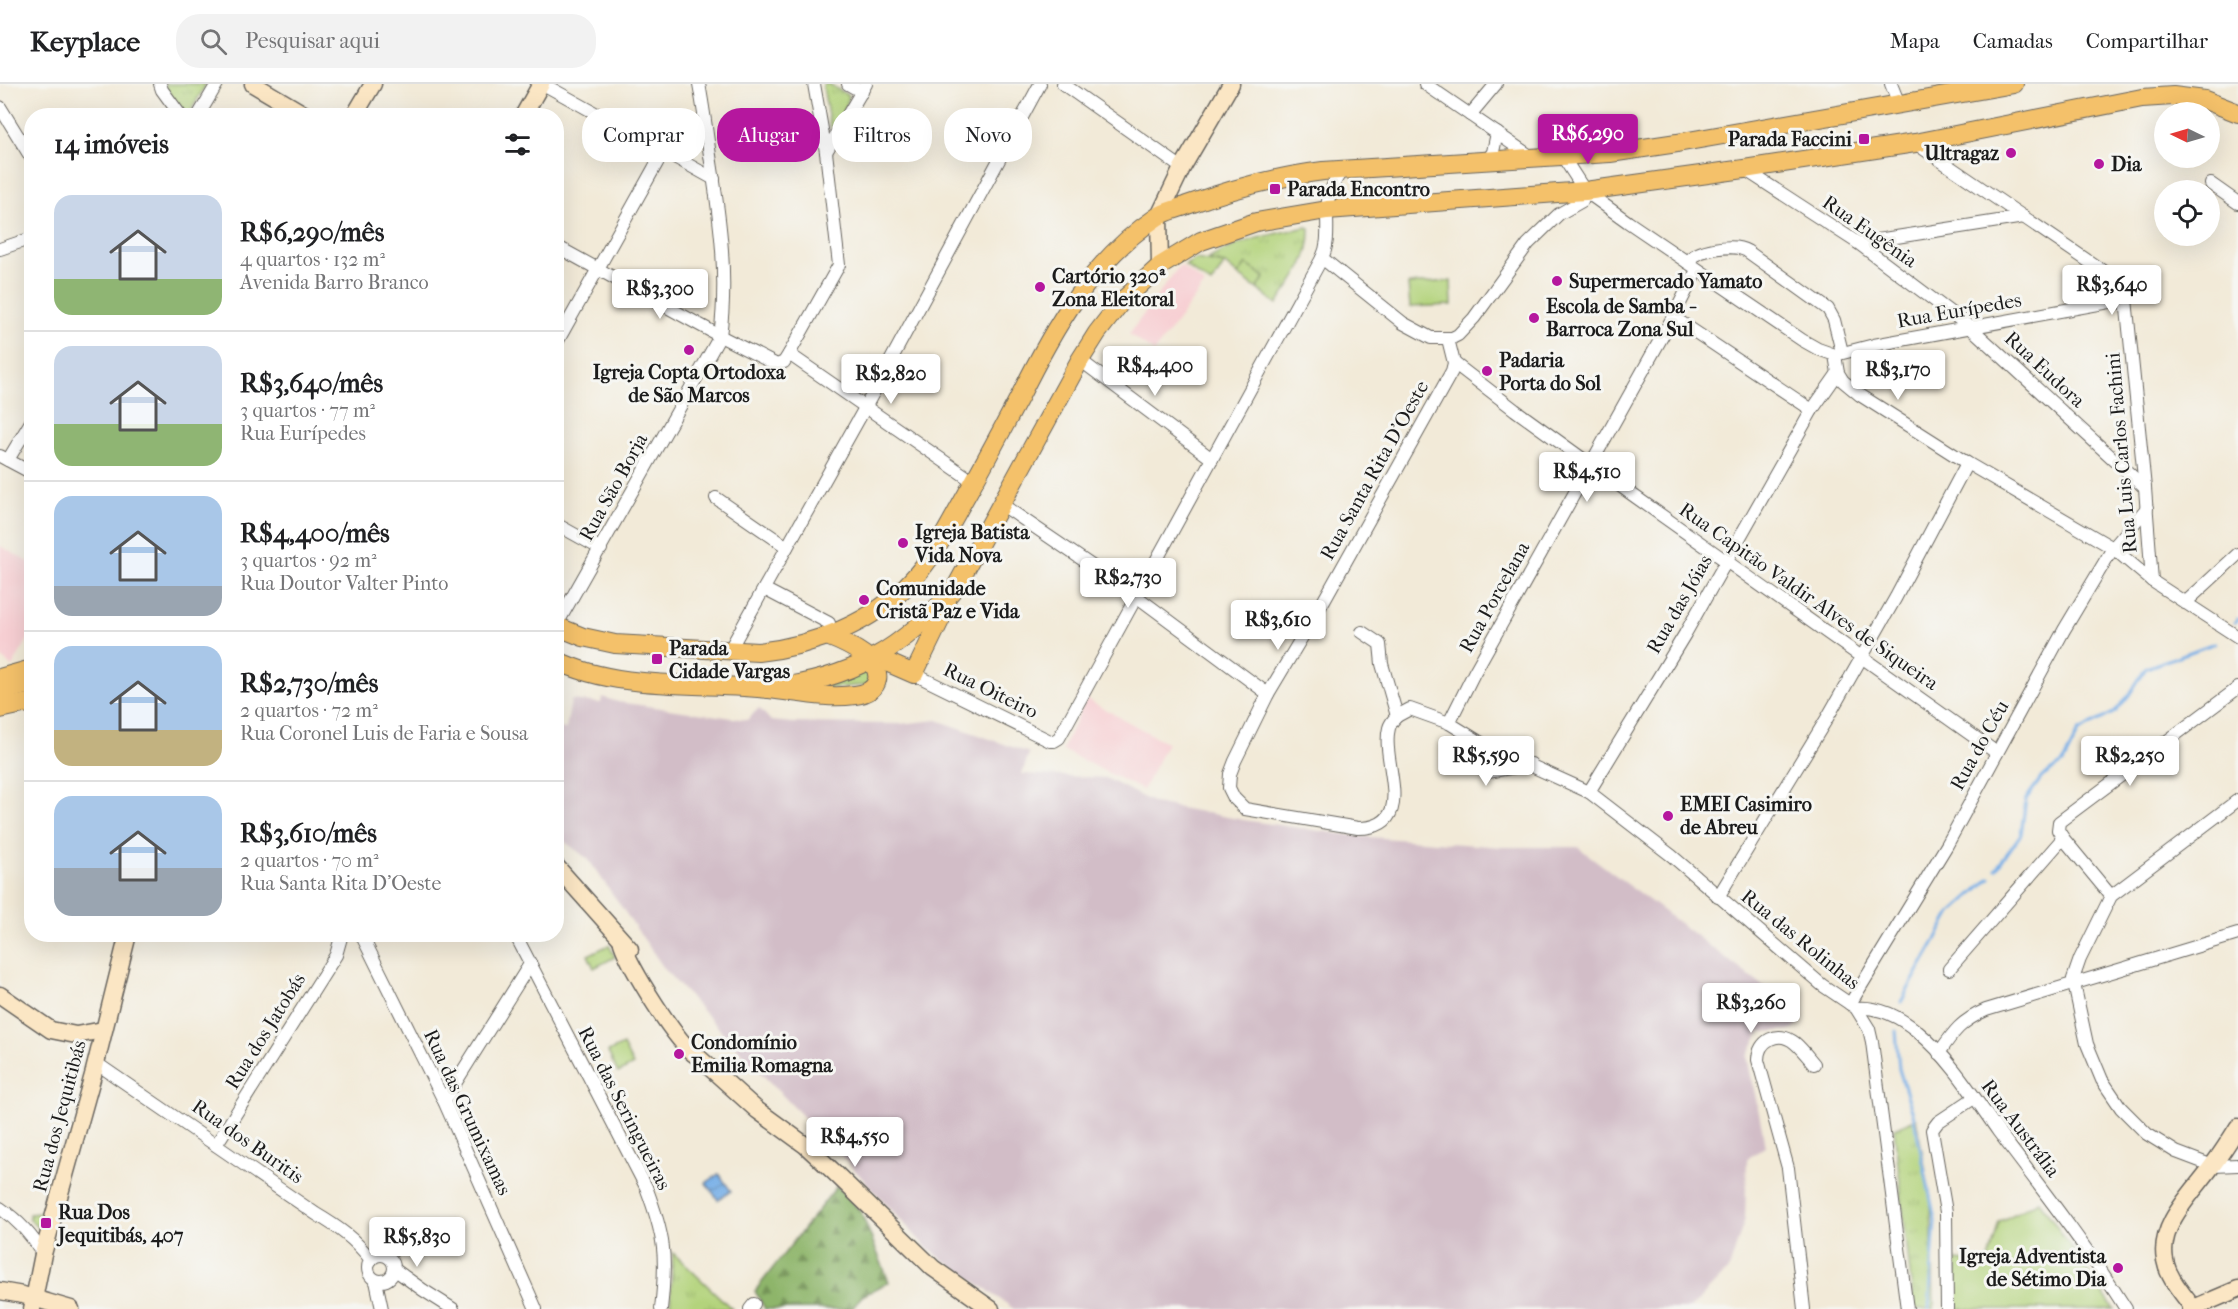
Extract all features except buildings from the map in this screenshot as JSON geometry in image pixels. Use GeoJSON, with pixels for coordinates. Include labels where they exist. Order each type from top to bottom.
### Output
{"type":"FeatureCollection","features":[{"type":"Feature","properties":{"kind":"main road"},"geometry":{"type":"LineString","coordinates":[[564,629],[598,642],[631,646],[729,651],[775,650],[828,630],[851,626],[874,612],[910,582],[944,537],[1041,353],[1091,277],[1115,251],[1159,216],[1217,194],[1295,174],[1563,157],[1677,143],[2014,84]]}},
{"type":"Feature","properties":{"kind":"main road"},"geometry":{"type":"LineString","coordinates":[[828,630],[852,648],[872,659],[914,674],[957,585],[1097,333],[1121,302],[1160,267],[1179,253],[1223,232],[1266,220],[1327,210],[1586,191],[1744,169],[1915,143],[2142,98],[2173,96],[2205,100],[2238,113]]}},
{"type":"Feature","properties":{"kind":"main road"},"geometry":{"type":"LineString","coordinates":[[768,689],[821,681],[872,659],[920,626],[957,585]]}},
{"type":"Feature","properties":{"kind":"main road"},"geometry":{"type":"LineString","coordinates":[[564,663],[592,674],[620,679],[768,689],[820,696],[863,694],[875,687],[878,674],[872,659]]}},
{"type":"Feature","properties":{"kind":"main road"},"geometry":{"type":"LineString","coordinates":[[0,678],[24,671]]}},
{"type":"Feature","properties":{"kind":"main road"},"geometry":{"type":"LineString","coordinates":[[0,692],[24,685]]}},
{"type":"Feature","properties":{"kind":"main road"},"geometry":{"type":"LineString","coordinates":[[0,709],[24,704]]}},
{"type":"Feature","properties":{"kind":"street"},"geometry":{"type":"LineString","coordinates":[[160,84],[175,108]]}},
{"type":"Feature","properties":{"kind":"street"},"geometry":{"type":"LineString","coordinates":[[203,108],[217,84]]}},
{"type":"Feature","properties":{"kind":"street"},"geometry":{"type":"LineString","coordinates":[[253,84],[294,108]]}},
{"type":"Feature","properties":{"kind":"street"},"geometry":{"type":"LineString","coordinates":[[359,108],[373,84]]}},
{"type":"Feature","properties":{"kind":"street"},"geometry":{"type":"LineString","coordinates":[[528,108],[542,84],[585,108]]}},
{"type":"Feature","properties":{"kind":"street","name":"Rua São Borja"},"geometry":{"type":"LineString","coordinates":[[564,612],[720,336],[723,273],[720,219],[700,84]]}},
{"type":"Feature","properties":{"kind":"street"},"geometry":{"type":"LineString","coordinates":[[564,250],[777,365],[784,362],[839,265],[826,152],[814,84]]}},
{"type":"Feature","properties":{"kind":"street"},"geometry":{"type":"LineString","coordinates":[[826,152],[864,88],[849,84]]}},
{"type":"Feature","properties":{"kind":"street"},"geometry":{"type":"LineString","coordinates":[[729,651],[866,406],[1040,84]]}},
{"type":"Feature","properties":{"kind":"street"},"geometry":{"type":"LineString","coordinates":[[1064,84],[1182,168]]}},
{"type":"Feature","properties":{"kind":"street"},"geometry":{"type":"LineString","coordinates":[[1160,267],[1159,216],[1182,168],[1231,84]]}},
{"type":"Feature","properties":{"kind":"street"},"geometry":{"type":"LineString","coordinates":[[1425,84],[1533,158]]}},
{"type":"Feature","properties":{"kind":"street"},"geometry":{"type":"LineString","coordinates":[[1470,115],[1496,84]]}},
{"type":"Feature","properties":{"kind":"street"},"geometry":{"type":"LineString","coordinates":[[1891,84],[1899,104]]}},
{"type":"Feature","properties":{"kind":"street"},"geometry":{"type":"LineString","coordinates":[[0,107],[24,146]]}},
{"type":"Feature","properties":{"kind":"street"},"geometry":{"type":"LineString","coordinates":[[1487,161],[1493,152],[1497,134]]}},
{"type":"Feature","properties":{"kind":"street","name":"Rua Luis Carlos Fachini"},"geometry":{"type":"LineString","coordinates":[[1915,143],[2116,280],[2126,299],[2152,580]]}},
{"type":"Feature","properties":{"kind":"street"},"geometry":{"type":"LineString","coordinates":[[1563,157],[1586,191],[1802,340],[1818,349],[1839,353]]}},
{"type":"Feature","properties":{"kind":"street"},"geometry":{"type":"LineString","coordinates":[[564,330],[658,162]]}},
{"type":"Feature","properties":{"kind":"street"},"geometry":{"type":"LineString","coordinates":[[682,162],[714,179]]}},
{"type":"Feature","properties":{"kind":"street","name":"Rua Eugênia"},"geometry":{"type":"LineString","coordinates":[[1744,169],[1858,243],[1971,328]]}},
{"type":"Feature","properties":{"kind":"street"},"geometry":{"type":"LineString","coordinates":[[1136,596],[1322,258],[1327,242],[1327,210],[1331,188],[1342,170]]}},
{"type":"Feature","properties":{"kind":"street"},"geometry":{"type":"LineString","coordinates":[[2220,190],[2238,203]]}},
{"type":"Feature","properties":{"kind":"street"},"geometry":{"type":"LineString","coordinates":[[1322,258],[1402,323],[1424,335],[1448,339],[1458,335],[1474,318],[1528,244],[1559,214],[1582,201],[1586,191]]}},
{"type":"Feature","properties":{"kind":"street"},"geometry":{"type":"LineString","coordinates":[[1858,243],[2024,217]]}},
{"type":"Feature","properties":{"kind":"street"},"geometry":{"type":"LineString","coordinates":[[0,249],[24,241]]}},
{"type":"Feature","properties":{"kind":"street"},"geometry":{"type":"LineString","coordinates":[[1692,266],[1693,255],[1728,247],[1742,248],[1747,251],[1828,309],[1834,320],[1839,353],[1838,373],[1847,386],[1966,463],[2113,548],[2152,580],[2238,637]]}},
{"type":"Feature","properties":{"kind":"street","name":"Rua Porcelana"},"geometry":{"type":"LineString","coordinates":[[1449,723],[1471,679],[1673,317],[1692,266]]}},
{"type":"Feature","properties":{"kind":"street","name":"Rua Eurípedes"},"geometry":{"type":"LineString","coordinates":[[1839,353],[2126,299]]}},
{"type":"Feature","properties":{"kind":"street"},"geometry":{"type":"LineString","coordinates":[[1673,317],[1812,410]]}},
{"type":"Feature","properties":{"kind":"street","name":"Rua Eudora"},"geometry":{"type":"LineString","coordinates":[[1971,328],[2145,488]]}},
{"type":"Feature","properties":{"kind":"street"},"geometry":{"type":"LineString","coordinates":[[1448,339],[1454,363]]}},
{"type":"Feature","properties":{"kind":"street"},"geometry":{"type":"LineString","coordinates":[[789,354],[974,482]]}},
{"type":"Feature","properties":{"kind":"street"},"geometry":{"type":"LineString","coordinates":[[1080,360],[1212,459]]}},
{"type":"Feature","properties":{"kind":"street","name":"Rua Capitão Valdir Alves de Siqueira"},"geometry":{"type":"LineString","coordinates":[[1454,363],[1726,562],[1997,753]]}},
{"type":"Feature","properties":{"kind":"street","name":"Rua Santa Rita D'Oeste"},"geometry":{"type":"LineString","coordinates":[[1396,716],[1389,728],[1393,808],[1383,823],[1358,828],[1245,809],[1229,788],[1230,774],[1268,694],[1323,602],[1454,363]]}},
{"type":"Feature","properties":{"kind":"street","name":"Rua das Jóias"},"geometry":{"type":"LineString","coordinates":[[1589,792],[1726,562],[1812,410],[1838,373]]}},
{"type":"Feature","properties":{"kind":"street"},"geometry":{"type":"LineString","coordinates":[[24,431],[4,458],[24,469]]}},
{"type":"Feature","properties":{"kind":"street"},"geometry":{"type":"LineString","coordinates":[[1718,897],[1822,727],[1896,597],[1966,463]]}},
{"type":"Feature","properties":{"kind":"street"},"geometry":{"type":"LineString","coordinates":[[716,498],[787,547]]}},
{"type":"Feature","properties":{"kind":"street"},"geometry":{"type":"LineString","coordinates":[[1001,504],[1136,596],[1268,694]]}},
{"type":"Feature","properties":{"kind":"street","name":"Rua do Céu"},"geometry":{"type":"LineString","coordinates":[[1853,1006],[1947,845],[2064,630],[2113,548],[2147,508]]}},
{"type":"Feature","properties":{"kind":"street"},"geometry":{"type":"LineString","coordinates":[[564,528],[601,549]]}},
{"type":"Feature","properties":{"kind":"street"},"geometry":{"type":"LineString","coordinates":[[2185,603],[2238,554]]}},
{"type":"Feature","properties":{"kind":"street"},"geometry":{"type":"LineString","coordinates":[[764,589],[828,630]]}},
{"type":"Feature","properties":{"kind":"street","name":"Rua Oiteiro"},"geometry":{"type":"LineString","coordinates":[[914,674],[1054,741],[1059,738],[1136,596]]}},
{"type":"Feature","properties":{"kind":"street"},"geometry":{"type":"LineString","coordinates":[[1362,632],[1380,644],[1382,664],[1396,716]]}},
{"type":"Feature","properties":{"kind":"street"},"geometry":{"type":"LineString","coordinates":[[2111,896],[2063,838],[2058,826],[2062,818],[2238,688]]}},
{"type":"Feature","properties":{"kind":"street","name":"Rua das Rolinhas"},"geometry":{"type":"LineString","coordinates":[[1396,716],[1410,709],[1449,723],[1483,744],[1589,792],[1672,856],[1822,985],[1853,1006],[1869,1029],[1872,1042],[1907,1309]]}},
{"type":"Feature","properties":{"kind":"street"},"geometry":{"type":"LineString","coordinates":[[1483,744],[1488,772],[1531,764]]}},
{"type":"Feature","properties":{"kind":"street"},"geometry":{"type":"LineString","coordinates":[[2238,800],[2111,896],[2080,959],[2074,983],[2087,1044],[2102,1080],[2121,1108],[2158,1141],[2176,1152],[2213,1166],[2238,1165]]}},
{"type":"Feature","properties":{"kind":"street"},"geometry":{"type":"LineString","coordinates":[[1949,969],[2063,838]]}},
{"type":"Feature","properties":{"kind":"street"},"geometry":{"type":"LineString","coordinates":[[564,875],[622,943],[626,955],[694,1046],[697,1056],[757,1110],[805,1145],[933,1268],[991,1309]]}},
{"type":"Feature","properties":{"kind":"street"},"geometry":{"type":"LineString","coordinates":[[1939,1053],[1956,1028],[1970,1017],[2238,934]]}},
{"type":"Feature","properties":{"kind":"street","name":"Rua dos Jequitibás"},"geometry":{"type":"LineString","coordinates":[[33,1304],[43,1254],[96,1063],[126,942]]}},
{"type":"Feature","properties":{"kind":"street","name":"Rua dos Jatobás"},"geometry":{"type":"LineString","coordinates":[[216,1145],[336,955],[340,942]]}},
{"type":"Feature","properties":{"kind":"street","name":"Rua das Grumixamas"},"geometry":{"type":"LineString","coordinates":[[365,942],[444,1101],[536,1309]]}},
{"type":"Feature","properties":{"kind":"street","name":"Rua das Seringueiras"},"geometry":{"type":"LineString","coordinates":[[519,942],[638,1171],[659,1222],[664,1247],[665,1271],[661,1309]]}},
{"type":"Feature","properties":{"kind":"street"},"geometry":{"type":"LineString","coordinates":[[444,1101],[530,963]]}},
{"type":"Feature","properties":{"kind":"street"},"geometry":{"type":"LineString","coordinates":[[0,995],[51,1030],[70,1035],[103,1030]]}},
{"type":"Feature","properties":{"kind":"street","name":"Rua Austrália"},"geometry":{"type":"LineString","coordinates":[[1853,1006],[1875,1008],[1906,1023],[1939,1053],[2098,1266],[2126,1309]]}},
{"type":"Feature","properties":{"kind":"street"},"geometry":{"type":"LineString","coordinates":[[1804,1309],[1788,1168],[1758,1060],[1758,1052],[1769,1038],[1786,1038],[1794,1042],[1814,1064]]}},
{"type":"Feature","properties":{"kind":"street","name":"Rua dos Buritis"},"geometry":{"type":"LineString","coordinates":[[96,1063],[344,1231],[360,1245],[371,1260]]}},
{"type":"Feature","properties":{"kind":"street"},"geometry":{"type":"LineString","coordinates":[[1947,1309],[1946,1212],[1932,1130],[1938,1122],[1974,1098]]}},
{"type":"Feature","properties":{"kind":"street"},"geometry":{"type":"LineString","coordinates":[[2238,1127],[2213,1166],[2177,1214],[2169,1228],[2165,1243],[2165,1260],[2168,1270],[2192,1309],[2238,1289]]}},
{"type":"Feature","properties":{"kind":"street"},"geometry":{"type":"LineString","coordinates":[[0,1208],[17,1220],[34,1239],[43,1254]]}},
{"type":"Feature","properties":{"kind":"street"},"geometry":{"type":"LineString","coordinates":[[376,1281],[385,1281],[392,1274],[392,1261],[386,1256],[378,1256],[371,1260],[368,1272],[376,1281],[382,1309]]}},
{"type":"Feature","properties":{"kind":"street"},"geometry":{"type":"LineString","coordinates":[[392,1274],[453,1309]]}},
{"type":"Feature","properties":{"kind":"street"},"geometry":{"type":"LineString","coordinates":[[0,1291],[33,1304],[71,1309]]}},
{"type":"Feature","properties":{"kind":"shaded area"},"geometry":{"type":"Polygon","coordinates":[[[1180,265],[1205,284],[1154,352],[1129,334],[1180,265]]]}},
{"type":"Feature","properties":{"kind":"shaded area"},"geometry":{"type":"Polygon","coordinates":[[[0,546],[24,559],[24,646],[12,667],[0,656],[0,546]]]}},
{"type":"Feature","properties":{"kind":"shaded area"},"geometry":{"type":"Polygon","coordinates":[[[602,697],[618,702],[747,720],[759,708],[771,721],[793,723],[899,724],[937,720],[1029,753],[1022,774],[1106,778],[1154,803],[1243,820],[1356,836],[1502,847],[1578,847],[1804,1017],[1793,1030],[1760,1032],[1747,1057],[1766,1146],[1747,1159],[1745,1218],[1729,1269],[1690,1309],[1014,1309],[927,1248],[666,971],[588,859],[564,841],[564,729],[566,729],[571,700],[601,703],[602,697]]]}},
{"type":"Feature","properties":{"kind":"shaded area"},"geometry":{"type":"Polygon","coordinates":[[[1086,699],[1167,743],[1143,790],[1062,750],[1086,699]]]}},
{"type":"Feature","properties":{"kind":"green space"},"geometry":{"type":"Polygon","coordinates":[[[164,84],[206,84],[192,108],[180,108],[164,84]]]}},
{"type":"Feature","properties":{"kind":"green space"},"geometry":{"type":"Polygon","coordinates":[[[829,84],[849,96],[845,108],[832,108],[832,126],[830,128],[823,86],[829,84]]]}},
{"type":"Feature","properties":{"kind":"green space"},"geometry":{"type":"Polygon","coordinates":[[[1310,228],[1308,250],[1295,278],[1277,304],[1257,289],[1265,277],[1246,264],[1238,275],[1225,264],[1207,260],[1243,242],[1310,228]]]}},
{"type":"Feature","properties":{"kind":"green space"},"geometry":{"type":"Polygon","coordinates":[[[1196,259],[1225,264],[1211,284],[1185,265],[1196,259]]]}},
{"type":"Feature","properties":{"kind":"green space"},"geometry":{"type":"Polygon","coordinates":[[[1246,264],[1265,277],[1257,289],[1238,275],[1246,264]]]}},
{"type":"Feature","properties":{"kind":"green space"},"geometry":{"type":"Polygon","coordinates":[[[1451,281],[1452,305],[1410,307],[1408,284],[1451,281]]]}},
{"type":"Feature","properties":{"kind":"green space"},"geometry":{"type":"Polygon","coordinates":[[[865,671],[868,672],[869,685],[817,689],[865,671]]]}},
{"type":"Feature","properties":{"kind":"green space"},"geometry":{"type":"Polygon","coordinates":[[[609,945],[615,957],[594,968],[588,955],[609,945]]]}},
{"type":"Feature","properties":{"kind":"green space"},"geometry":{"type":"Polygon","coordinates":[[[623,1045],[633,1065],[618,1073],[608,1052],[623,1045]]]}},
{"type":"Feature","properties":{"kind":"green space"},"geometry":{"type":"Polygon","coordinates":[[[1916,1119],[1931,1199],[1934,1309],[1914,1309],[1894,1128],[1916,1119]]]}},
{"type":"Feature","properties":{"kind":"green space"},"geometry":{"type":"Polygon","coordinates":[[[837,1186],[861,1212],[889,1282],[862,1296],[852,1309],[765,1309],[755,1291],[837,1186]]]}},
{"type":"Feature","properties":{"kind":"green space"},"geometry":{"type":"Polygon","coordinates":[[[2039,1201],[2114,1309],[1956,1309],[1956,1260],[1988,1263],[1999,1222],[2039,1201]]]}},
{"type":"Feature","properties":{"kind":"green space"},"geometry":{"type":"Polygon","coordinates":[[[47,1209],[43,1232],[29,1219],[29,1214],[40,1213],[47,1209]]]}},
{"type":"Feature","properties":{"kind":"green space"},"geometry":{"type":"Polygon","coordinates":[[[673,1253],[732,1309],[670,1309],[673,1253]]]}},
{"type":"Feature","properties":{"kind":"water"},"geometry":{"type":"Polygon","coordinates":[[[719,1174],[731,1191],[718,1200],[706,1183],[719,1174]]]}},
{"type":"Feature","properties":{"kind":"waterway"},"geometry":{"type":"LineString","coordinates":[[2235,622],[2238,619]]}},
{"type":"Feature","properties":{"kind":"waterway"},"geometry":{"type":"LineString","coordinates":[[1996,869],[2021,834],[2026,799],[2042,777],[2063,763],[2079,731],[2115,712],[2146,668],[2215,643]]}},
{"type":"Feature","properties":{"kind":"waterway"},"geometry":{"type":"LineString","coordinates":[[1901,1002],[1951,913],[1990,878]]}},
{"type":"Feature","properties":{"kind":"waterway"},"geometry":{"type":"LineString","coordinates":[[1896,1031],[1899,1069],[1913,1114],[1935,1220],[1929,1309]]}},
{"type":"Feature","properties":{"kind":"place","name":"Parada Faccini"},"geometry":{"type":"Point","coordinates":[1864,139]}},
{"type":"Feature","properties":{"kind":"place","name":"Ultragaz"},"geometry":{"type":"Point","coordinates":[2011,153]}},
{"type":"Feature","properties":{"kind":"place","name":"Dia"},"geometry":{"type":"Point","coordinates":[2099,164]}},
{"type":"Feature","properties":{"kind":"place","name":"Parada Encontro"},"geometry":{"type":"Point","coordinates":[1275,189]}},
{"type":"Feature","properties":{"kind":"place","name":"Supermercado Yamato"},"geometry":{"type":"Point","coordinates":[1557,281]}},
{"type":"Feature","properties":{"kind":"place","name":"Cartório 320ª Zona Eleitoral"},"geometry":{"type":"Point","coordinates":[1040,287]}},
{"type":"Feature","properties":{"kind":"place","name":"Escola de Samba - Barroca Zona Sul"},"geometry":{"type":"Point","coordinates":[1534,318]}},
{"type":"Feature","properties":{"kind":"place","name":"Igreja Copta Ortodoxa de São Marcos"},"geometry":{"type":"Point","coordinates":[689,350]}},
{"type":"Feature","properties":{"kind":"place","name":"Padaria Porta do Sol"},"geometry":{"type":"Point","coordinates":[1487,371]}},
{"type":"Feature","properties":{"kind":"place","name":"Igreja Batista Vida Nova"},"geometry":{"type":"Point","coordinates":[903,543]}},
{"type":"Feature","properties":{"kind":"place","name":"Comunidade Cristã Paz e Vida"},"geometry":{"type":"Point","coordinates":[864,600]}},
{"type":"Feature","properties":{"kind":"place","name":"Parada Cidade Vargas"},"geometry":{"type":"Point","coordinates":[657,659]}},
{"type":"Feature","properties":{"kind":"place","name":"EMEI Casimiro de Abreu"},"geometry":{"type":"Point","coordinates":[1668,816]}},
{"type":"Feature","properties":{"kind":"place","name":"Condomínio Emilia Romagna"},"geometry":{"type":"Point","coordinates":[679,1054]}},
{"type":"Feature","properties":{"kind":"place","name":"Rua Dos Jequitibás, 407"},"geometry":{"type":"Point","coordinates":[46,1223]}},
{"type":"Feature","properties":{"kind":"place","name":"Igreja Adventista de Sétimo Dia"},"geometry":{"type":"Point","coordinates":[2118,1268]}}]}
